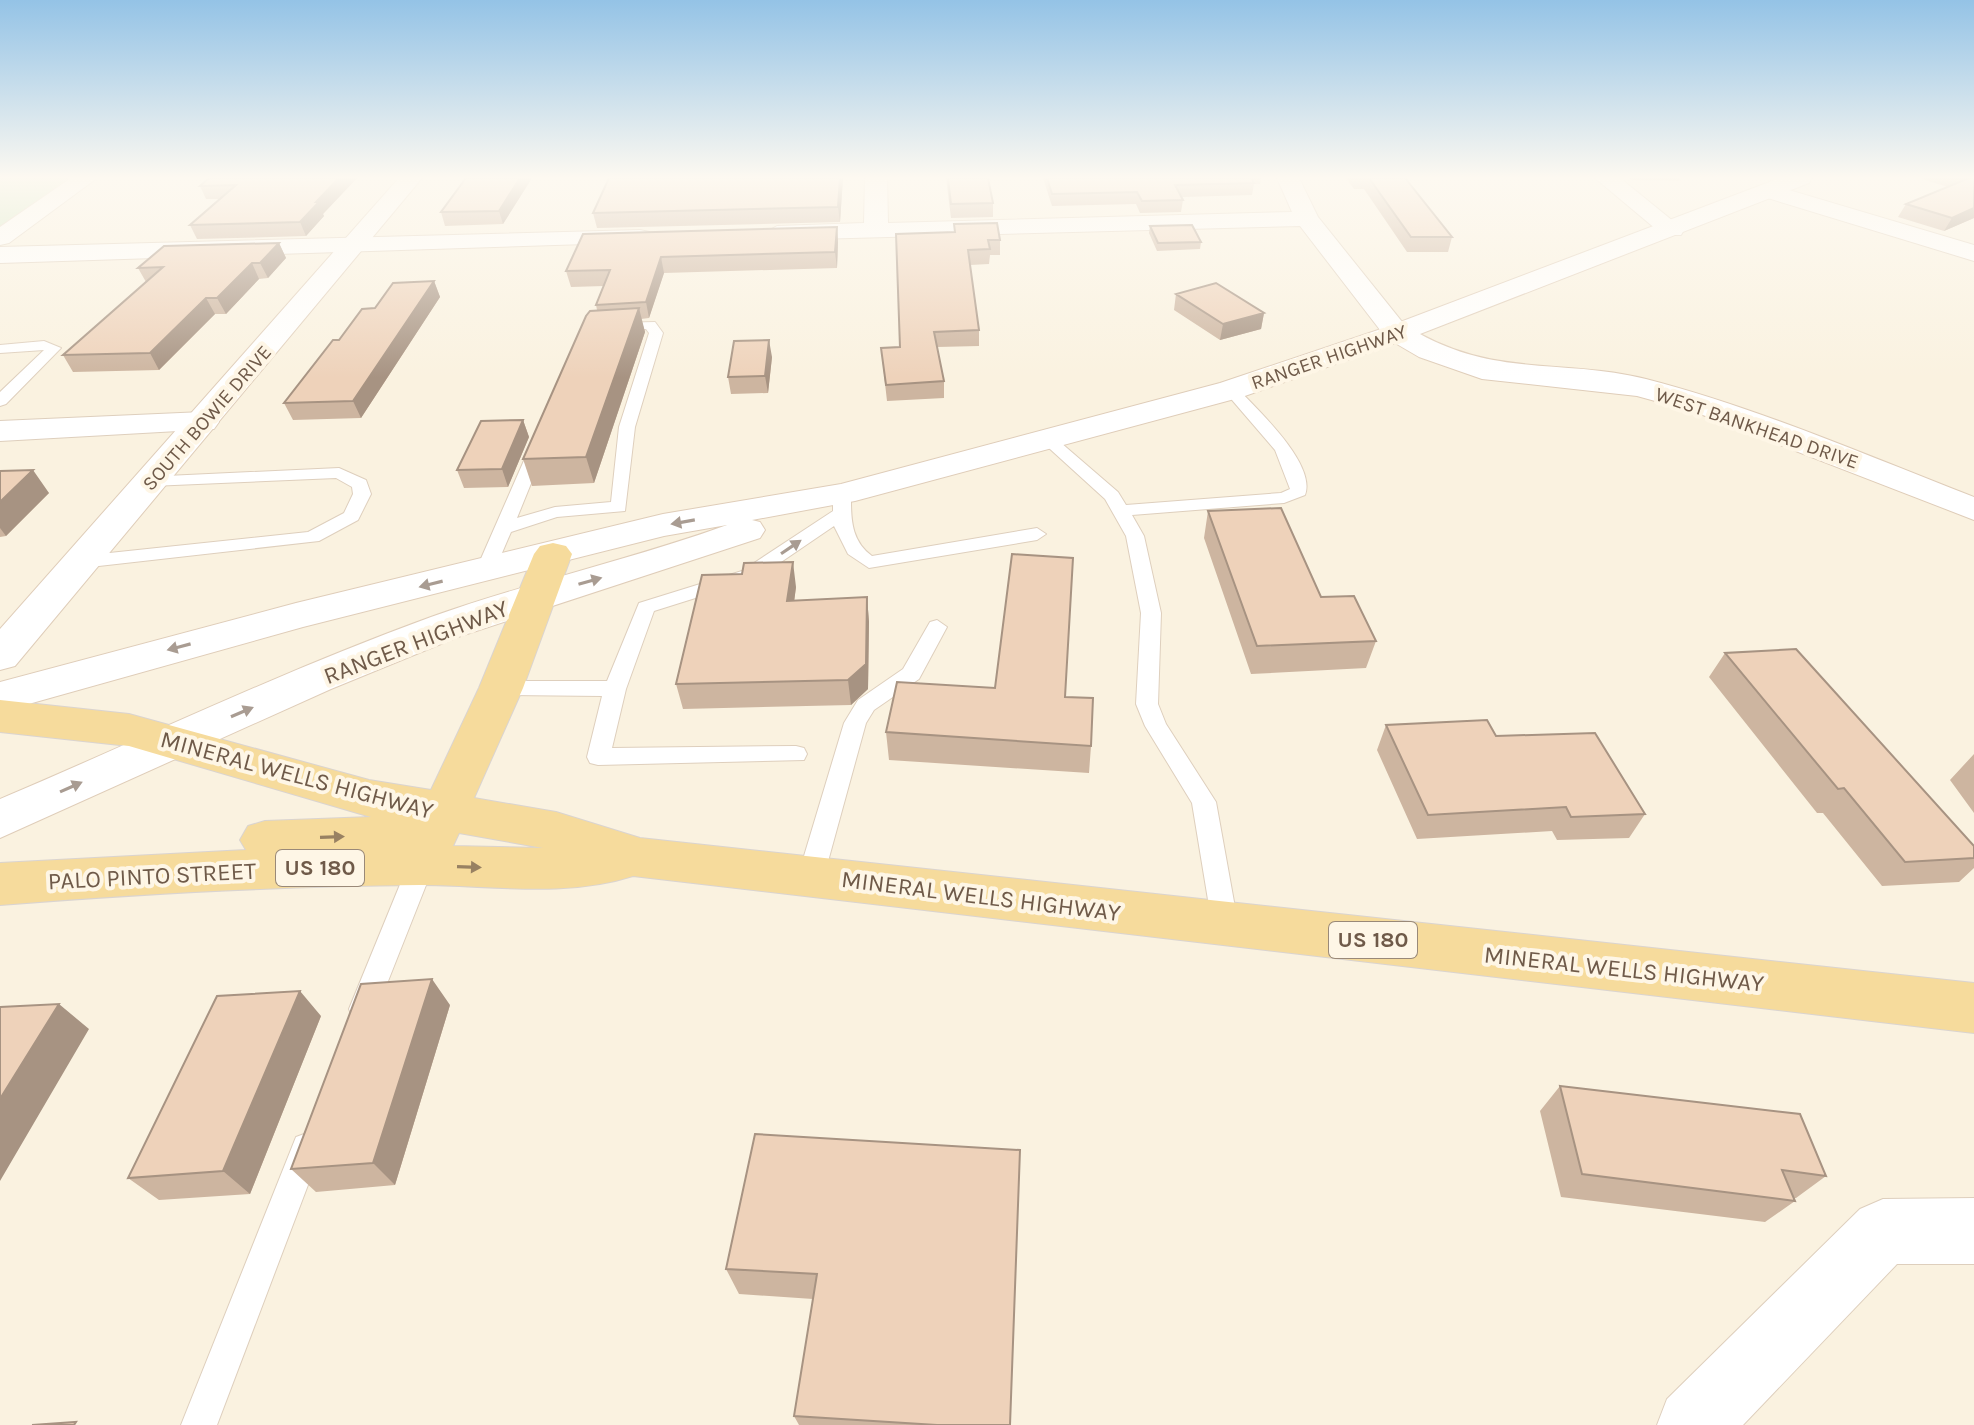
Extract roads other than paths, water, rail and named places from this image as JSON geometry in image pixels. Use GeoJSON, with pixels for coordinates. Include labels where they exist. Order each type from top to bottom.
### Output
{"type":"FeatureCollection","features":[{"type":"Feature","properties":{"kind":"main road"},"geometry":{"type":"LineString","coordinates":[[421,865],[501,688],[553,554]]}},
{"type":"Feature","properties":{"kind":"main road","name":"MINERAL WELLS HIGHWAY"},"geometry":{"type":"LineString","coordinates":[[0,716],[129,730],[369,798],[444,814],[556,831],[640,858],[1974,1008]]}},
{"type":"Feature","properties":{"kind":"main road"},"geometry":{"type":"LineString","coordinates":[[119,875],[260,840],[392,835],[444,814]]}},
{"type":"Feature","properties":{"kind":"main road","name":"PALO PINTO STREET"},"geometry":{"type":"LineString","coordinates":[[0,884],[119,875],[421,865],[536,869],[640,858]]}},
{"type":"Feature","properties":{"kind":"street"},"geometry":{"type":"LineString","coordinates":[[0,255],[374,244]]}},
{"type":"Feature","properties":{"kind":"street"},"geometry":{"type":"LineString","coordinates":[[1327,244],[1397,333]]}},
{"type":"Feature","properties":{"kind":"street","name":"RANGER HIGHWAY"},"geometry":{"type":"LineString","coordinates":[[0,819],[170,742],[411,642],[537,596],[686,553],[1047,439],[1231,390],[1397,333],[1633,244]]}},
{"type":"Feature","properties":{"kind":"street"},"geometry":{"type":"LineString","coordinates":[[1946,244],[1974,253]]}},
{"type":"Feature","properties":{"kind":"street","name":"SOUTH BOWIE DRIVE"},"geometry":{"type":"LineString","coordinates":[[0,656],[356,245]]}},
{"type":"Feature","properties":{"kind":"street","name":"WEST BANKHEAD DRIVE"},"geometry":{"type":"LineString","coordinates":[[1397,333],[1429,351],[1482,370],[1639,387],[1693,402],[1769,427],[1974,509]]}},
{"type":"Feature","properties":{"kind":"street"},"geometry":{"type":"LineString","coordinates":[[1289,371],[1396,368],[1482,370]]}},
{"type":"Feature","properties":{"kind":"street"},"geometry":{"type":"LineString","coordinates":[[0,431],[203,422]]}},
{"type":"Feature","properties":{"kind":"street","name":"RANGER HIGHWAY"},"geometry":{"type":"LineString","coordinates":[[0,697],[296,616],[663,525],[842,503]]}},
{"type":"Feature","properties":{"kind":"street"},"geometry":{"type":"LineString","coordinates":[[1693,1425],[1883,1232],[1974,1231]]}},
{"type":"Feature","properties":{"kind":"lane"},"geometry":{"type":"LineString","coordinates":[[504,528],[555,512],[619,507],[627,427],[656,333],[650,325],[591,328]]}},
{"type":"Feature","properties":{"kind":"lane"},"geometry":{"type":"LineString","coordinates":[[0,349],[44,345],[54,348],[3,395]]}},
{"type":"Feature","properties":{"kind":"lane"},"geometry":{"type":"LineString","coordinates":[[1120,511],[1284,498],[1299,491],[1298,474],[1289,457],[1231,390]]}},
{"type":"Feature","properties":{"kind":"lane"},"geometry":{"type":"LineString","coordinates":[[486,570],[545,426]]}},
{"type":"Feature","properties":{"kind":"lane"},"geometry":{"type":"LineString","coordinates":[[1047,439],[1112,496],[1135,536],[1151,613],[1147,704],[1156,726],[1204,802],[1225,924]]}},
{"type":"Feature","properties":{"kind":"lane"},"geometry":{"type":"LineString","coordinates":[[81,562],[312,537],[352,516],[362,494],[360,484],[339,473],[151,481]]}},
{"type":"Feature","properties":{"kind":"lane"},"geometry":{"type":"LineString","coordinates":[[842,503],[841,531],[857,555],[869,562],[1037,534]]}},
{"type":"Feature","properties":{"kind":"lane"},"geometry":{"type":"LineString","coordinates":[[796,754],[598,757],[615,689],[646,607],[749,575],[842,503]]}},
{"type":"Feature","properties":{"kind":"lane"},"geometry":{"type":"LineString","coordinates":[[811,876],[855,723],[866,705],[911,674],[937,627]]}},
{"type":"Feature","properties":{"kind":"lane"},"geometry":{"type":"LineString","coordinates":[[501,688],[615,689]]}},
{"type":"Feature","properties":{"kind":"lane"},"geometry":{"type":"LineString","coordinates":[[351,1039],[421,865]]}},
{"type":"Feature","properties":{"kind":"lane"},"geometry":{"type":"LineString","coordinates":[[199,1425],[316,1126]]}}]}
